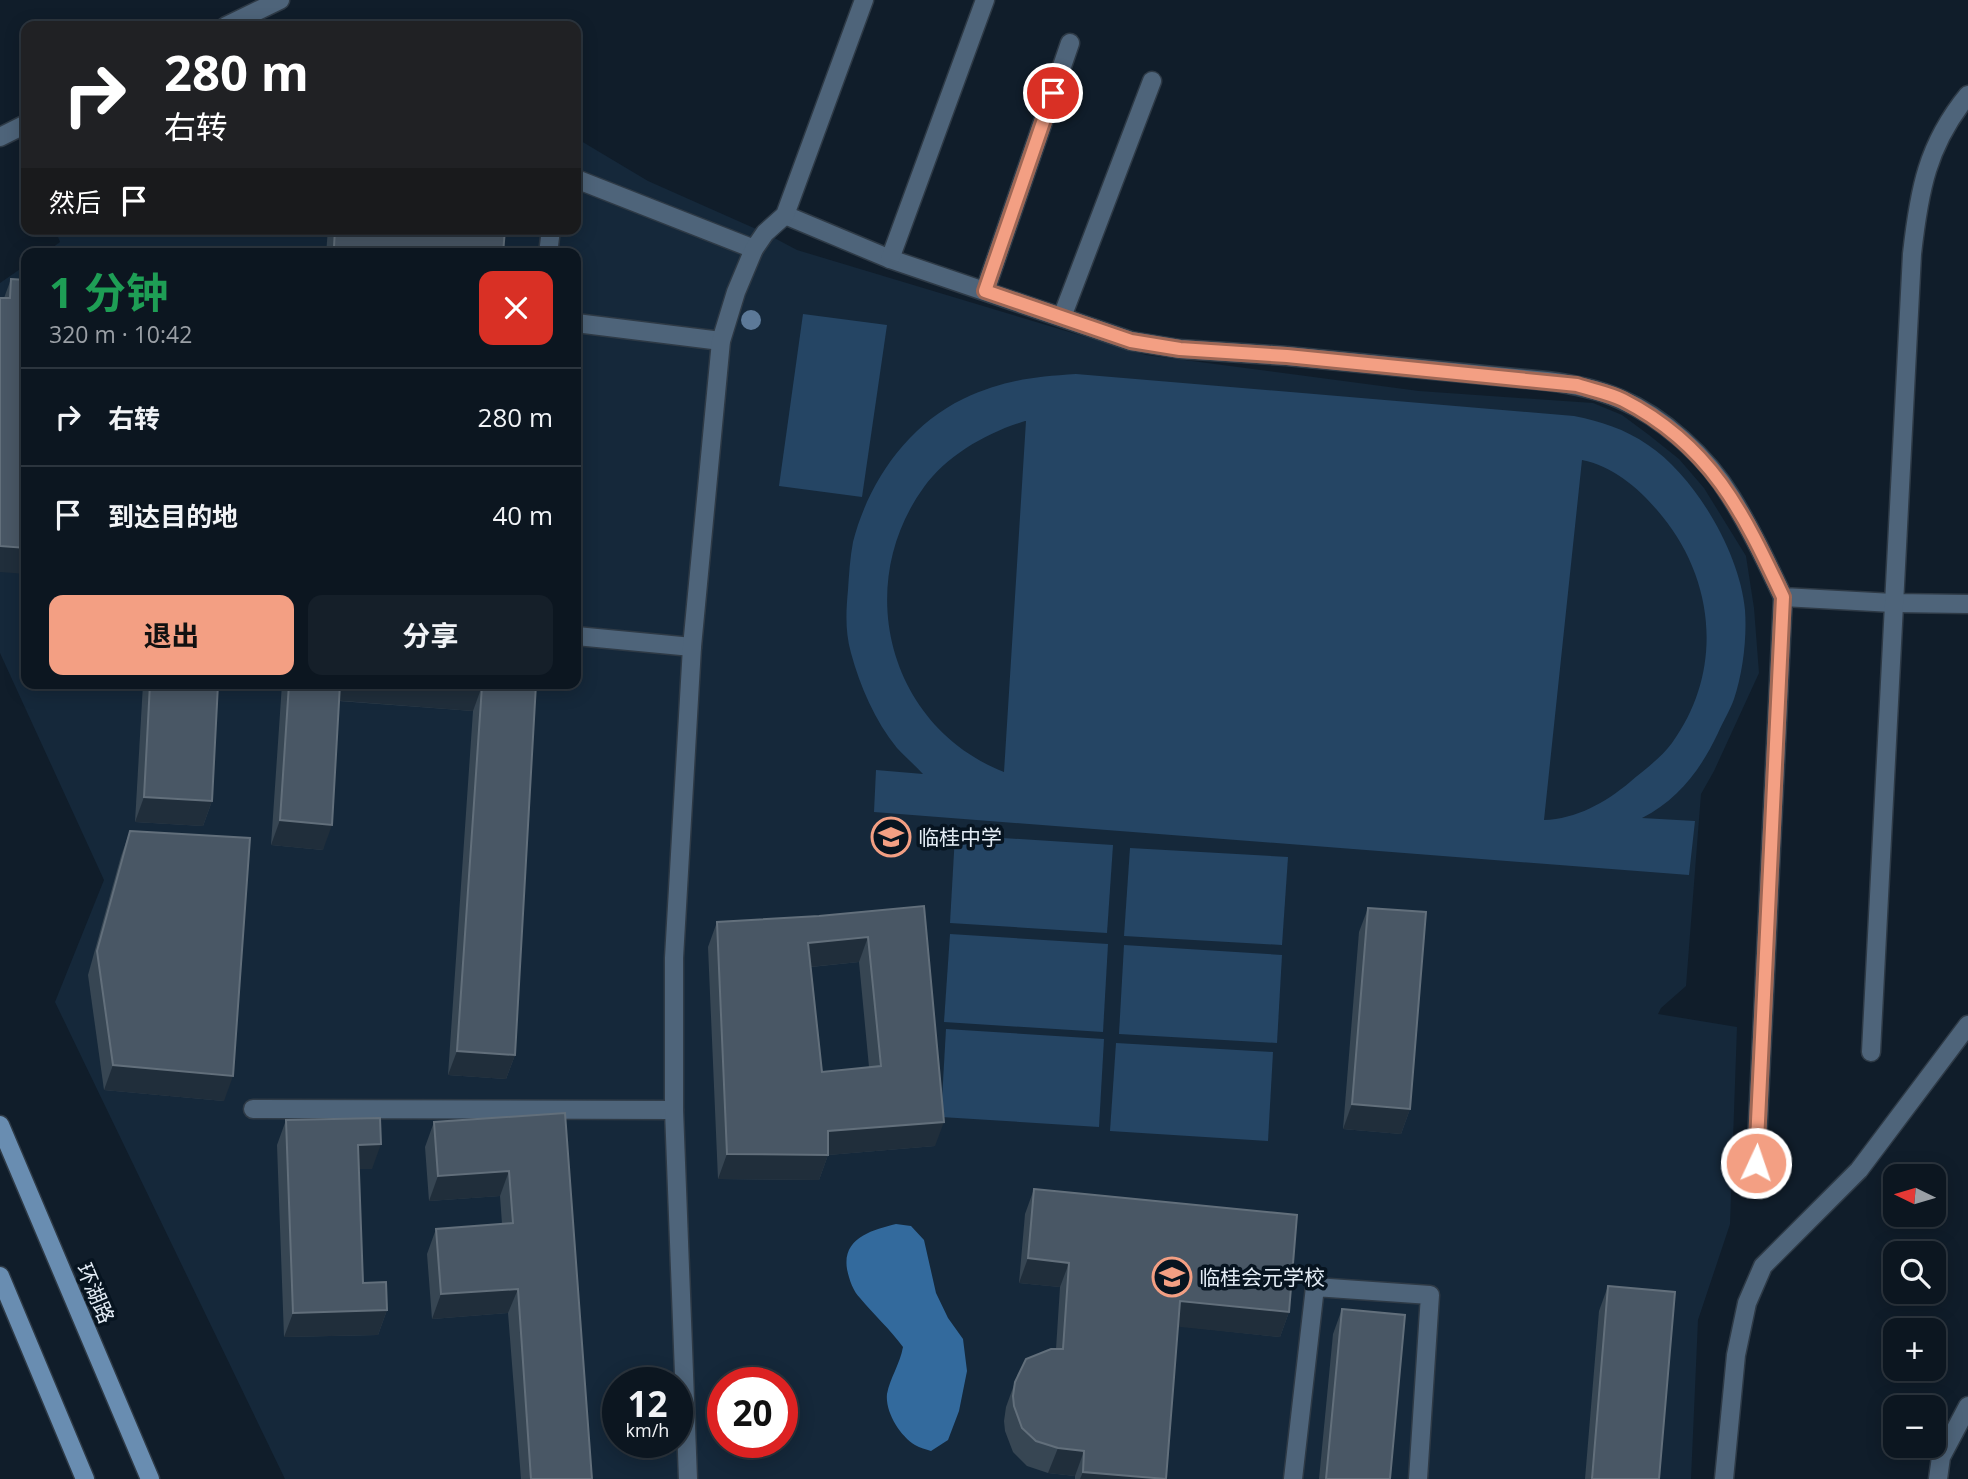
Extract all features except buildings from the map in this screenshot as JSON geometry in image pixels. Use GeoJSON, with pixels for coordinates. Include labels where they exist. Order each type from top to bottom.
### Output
{"type":"FeatureCollection","features":[{"type":"Feature","properties":{"kind":"main road","name":"环湖路"},"geometry":{"type":"LineString","coordinates":[[0,1125],[150,1479]]}},
{"type":"Feature","properties":{"kind":"main road"},"geometry":{"type":"LineString","coordinates":[[0,1276],[85,1479]]}},
{"type":"Feature","properties":{"kind":"street"},"geometry":{"type":"LineString","coordinates":[[236,21],[280,0]]}},
{"type":"Feature","properties":{"kind":"street"},"geometry":{"type":"LineString","coordinates":[[688,1479],[674,1110],[674,958],[692,647],[722,341],[736,292],[754,249],[765,233],[785,215],[864,0]]}},
{"type":"Feature","properties":{"kind":"street"},"geometry":{"type":"LineString","coordinates":[[890,259],[985,0]]}},
{"type":"Feature","properties":{"kind":"street"},"geometry":{"type":"LineString","coordinates":[[985,291],[1070,43]]}},
{"type":"Feature","properties":{"kind":"street"},"geometry":{"type":"LineString","coordinates":[[1062,317],[1152,81]]}},
{"type":"Feature","properties":{"kind":"street"},"geometry":{"type":"LineString","coordinates":[[1871,1052],[1912,254],[1918,203],[1928,162],[1944,127],[1968,95]]}},
{"type":"Feature","properties":{"kind":"street"},"geometry":{"type":"LineString","coordinates":[[0,136],[21,126]]}},
{"type":"Feature","properties":{"kind":"street"},"geometry":{"type":"LineString","coordinates":[[581,181],[754,249]]}},
{"type":"Feature","properties":{"kind":"street"},"geometry":{"type":"LineString","coordinates":[[785,215],[890,259],[1131,341],[1180,349],[1287,356],[1577,385],[1620,399],[1667,426],[1703,461],[1730,495],[1783,597],[1756,1163]]}},
{"type":"Feature","properties":{"kind":"street"},"geometry":{"type":"LineString","coordinates":[[581,324],[722,341]]}},
{"type":"Feature","properties":{"kind":"street"},"geometry":{"type":"LineString","coordinates":[[1783,597],[1968,604]]}},
{"type":"Feature","properties":{"kind":"street"},"geometry":{"type":"LineString","coordinates":[[581,636],[692,647]]}},
{"type":"Feature","properties":{"kind":"street"},"geometry":{"type":"LineString","coordinates":[[1724,1479],[1736,1356],[1747,1303],[1763,1266],[1859,1170],[1968,1025]]}},
{"type":"Feature","properties":{"kind":"street"},"geometry":{"type":"LineString","coordinates":[[253,1109],[674,1110]]}},
{"type":"Feature","properties":{"kind":"street"},"geometry":{"type":"LineString","coordinates":[[1293,1479],[1315,1286],[1430,1294],[1418,1479]]}},
{"type":"Feature","properties":{"kind":"street"},"geometry":{"type":"LineString","coordinates":[[1938,1479],[1941,1457],[1968,1406]]}},
{"type":"Feature","properties":{"kind":"shaded area","name":"临桂中学"},"geometry":{"type":"Polygon","coordinates":[[[581,141],[648,181],[797,250],[1146,355],[1419,391],[1593,403],[1622,415],[1649,435],[1679,459],[1704,488],[1746,556],[1754,608],[1759,673],[1701,794],[1686,986],[1661,1008],[1658,1014],[1737,1027],[1730,1224],[1698,1320],[1691,1479],[285,1479],[55,1002],[104,880],[0,653],[0,283],[21,268],[21,689],[581,689],[581,248],[52,248],[60,242],[57,235],[581,235],[581,141]]]}},
{"type":"Feature","properties":{"kind":"shaded area"},"geometry":{"type":"Polygon","coordinates":[[[803,314],[887,325],[862,497],[779,486],[803,314]]]}},
{"type":"Feature","properties":{"kind":"shaded area"},"geometry":{"type":"Polygon","coordinates":[[[1076,374],[1574,416],[1621,430],[1648,445],[1682,476],[1712,518],[1734,565],[1745,610],[1745,643],[1740,678],[1718,733],[1688,782],[1667,802],[1642,818],[1695,821],[1689,875],[874,812],[876,770],[923,774],[897,748],[875,715],[849,645],[846,614],[851,554],[869,499],[893,458],[924,424],[943,410],[963,399],[1018,380],[1076,374]],[[1026,421],[997,431],[956,455],[933,475],[924,487],[902,526],[890,567],[887,609],[894,650],[909,688],[933,722],[965,751],[1004,772],[1026,421]],[[1582,460],[1544,820],[1567,817],[1600,803],[1663,754],[1688,716],[1700,687],[1705,658],[1706,628],[1702,598],[1694,569],[1680,542],[1662,516],[1636,489],[1605,468],[1582,460]]]}},
{"type":"Feature","properties":{"kind":"shaded area"},"geometry":{"type":"Polygon","coordinates":[[[955,835],[1113,845],[1107,933],[950,923],[955,835]]]}},
{"type":"Feature","properties":{"kind":"shaded area"},"geometry":{"type":"Polygon","coordinates":[[[1130,848],[1288,857],[1282,945],[1124,936],[1130,848]]]}},
{"type":"Feature","properties":{"kind":"shaded area"},"geometry":{"type":"Polygon","coordinates":[[[950,934],[1108,944],[1103,1032],[944,1022],[950,934]]]}},
{"type":"Feature","properties":{"kind":"shaded area"},"geometry":{"type":"Polygon","coordinates":[[[1124,945],[1282,955],[1277,1043],[1119,1034],[1124,945]]]}},
{"type":"Feature","properties":{"kind":"shaded area"},"geometry":{"type":"Polygon","coordinates":[[[946,1029],[1104,1039],[1099,1127],[941,1117],[946,1029]]]}},
{"type":"Feature","properties":{"kind":"shaded area"},"geometry":{"type":"Polygon","coordinates":[[[1116,1043],[1273,1052],[1268,1141],[1110,1131],[1116,1043]]]}},
{"type":"Feature","properties":{"kind":"shaded area"},"geometry":{"type":"Polygon","coordinates":[[[896,1224],[911,1226],[924,1240],[936,1293],[948,1318],[963,1339],[967,1371],[959,1411],[948,1440],[931,1451],[909,1441],[891,1416],[887,1394],[903,1347],[858,1295],[847,1269],[849,1250],[854,1243],[869,1233],[896,1224]]]}},
{"type":"Feature","properties":{"kind":"place","name":"临桂中学"},"geometry":{"type":"Point","coordinates":[891,837]}},
{"type":"Feature","properties":{"kind":"place","name":"临桂会元学校"},"geometry":{"type":"Point","coordinates":[1172,1277]}},
{"type":"Feature","properties":{"kind":"route"},"geometry":{"type":"LineString","coordinates":[[1053,93],[985,291],[1131,341],[1180,349],[1287,356],[1577,385],[1620,399],[1667,426],[1703,461],[1730,495],[1783,597],[1756,1163]]}}]}
